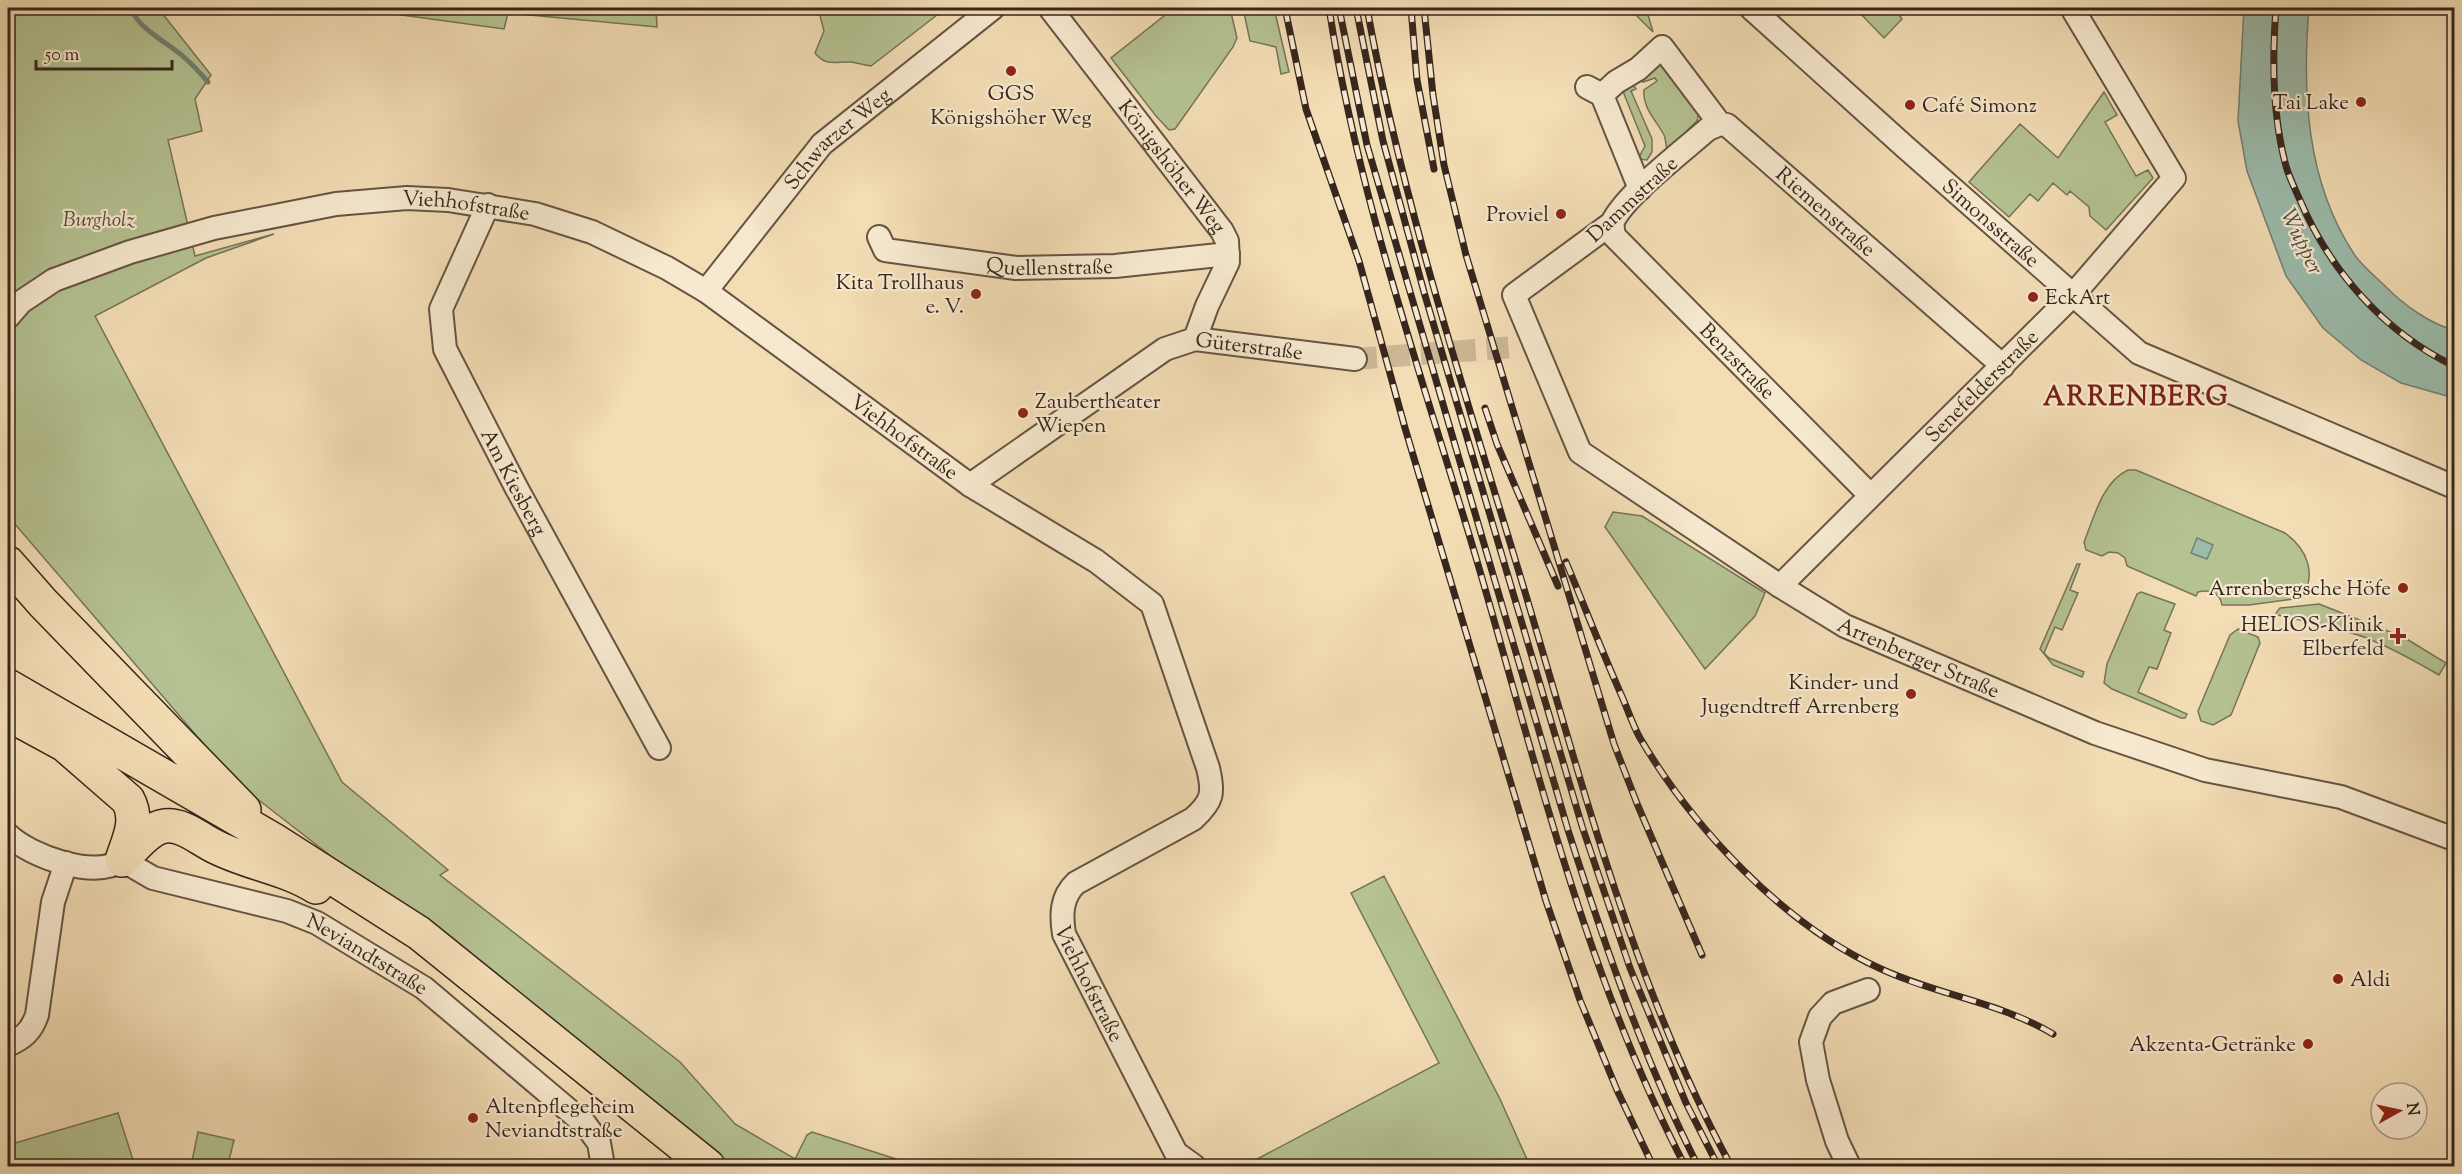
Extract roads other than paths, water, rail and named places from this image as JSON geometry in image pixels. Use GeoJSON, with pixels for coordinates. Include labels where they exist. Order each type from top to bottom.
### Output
{"type":"FeatureCollection","features":[{"type":"Feature","properties":{"kind":"highway"},"geometry":{"type":"LineString","coordinates":[[8,563],[43,603],[272,839]]}},
{"type":"Feature","properties":{"kind":"highway"},"geometry":{"type":"LineString","coordinates":[[8,600],[23,599],[43,603]]}},
{"type":"Feature","properties":{"kind":"highway"},"geometry":{"type":"LineString","coordinates":[[8,700],[272,839],[419,933],[708,1167]]}},
{"type":"Feature","properties":{"kind":"highway"},"geometry":{"type":"LineString","coordinates":[[8,700],[128,800],[133,808],[132,829],[122,860]]}},
{"type":"Feature","properties":{"kind":"highway"},"geometry":{"type":"LineString","coordinates":[[66,746],[300,877],[408,947],[681,1167]]}},
{"type":"Feature","properties":{"kind":"highway"},"geometry":{"type":"LineString","coordinates":[[122,860],[150,832],[162,826],[177,826],[240,858],[300,877]]}},
{"type":"Feature","properties":{"kind":"street","name":"Schwarzer Weg"},"geometry":{"type":"LineString","coordinates":[[706,291],[822,144],[993,8]]}},
{"type":"Feature","properties":{"kind":"street","name":"Königshöher Weg"},"geometry":{"type":"LineString","coordinates":[[1050,8],[1222,231],[1227,241],[1228,262],[1194,339]]}},
{"type":"Feature","properties":{"kind":"street","name":"Simonsstraße"},"geometry":{"type":"LineString","coordinates":[[1751,8],[2139,353],[2454,488]]}},
{"type":"Feature","properties":{"kind":"street","name":"Senefelderstraße"},"geometry":{"type":"LineString","coordinates":[[1780,586],[2073,295],[2174,178],[2072,8]]}},
{"type":"Feature","properties":{"kind":"street","name":"Riemenstraße"},"geometry":{"type":"LineString","coordinates":[[1640,189],[1595,91],[1638,69],[1662,47],[1719,124],[1727,125],[2003,366]]}},
{"type":"Feature","properties":{"kind":"street","name":"Dammstraße"},"geometry":{"type":"LineString","coordinates":[[1514,295],[1612,223],[1616,214],[1640,189],[1708,129],[1719,124]]}},
{"type":"Feature","properties":{"kind":"street","name":"Viehhofstraße"},"geometry":{"type":"LineString","coordinates":[[8,317],[21,302],[54,280],[130,252],[214,228],[368,200],[448,200],[535,214],[592,232],[667,268],[706,291],[970,484],[1096,561],[1152,604],[1212,783],[1211,798],[1205,808],[1193,819],[1076,883],[1068,891],[1063,906],[1064,934],[1176,1153],[1194,1167]]}},
{"type":"Feature","properties":{"kind":"street","name":"Am Kiesberg"},"geometry":{"type":"LineString","coordinates":[[488,206],[441,309],[445,349],[516,487],[659,748]]}},
{"type":"Feature","properties":{"kind":"street","name":"Benzstraße"},"geometry":{"type":"LineString","coordinates":[[1612,223],[1614,237],[1870,495]]}},
{"type":"Feature","properties":{"kind":"street","name":"Quellenstraße"},"geometry":{"type":"LineString","coordinates":[[879,237],[885,250],[1016,268],[1115,266],[1228,254]]}},
{"type":"Feature","properties":{"kind":"street","name":"Arrenberger Straße"},"geometry":{"type":"LineString","coordinates":[[1514,295],[1525,345],[1580,452],[1780,586],[1845,626],[2095,733],[2205,770],[2341,797],[2454,839]]}},
{"type":"Feature","properties":{"kind":"street","name":"Güterstraße"},"geometry":{"type":"LineString","coordinates":[[970,484],[1165,349],[1194,339],[1355,359]]}},
{"type":"Feature","properties":{"kind":"street"},"geometry":{"type":"LineString","coordinates":[[8,838],[43,856],[86,868],[114,866],[122,860]]}},
{"type":"Feature","properties":{"kind":"street","name":"Neviandtstraße"},"geometry":{"type":"LineString","coordinates":[[122,860],[153,878],[287,911],[316,923],[415,983],[585,1124],[599,1143],[603,1166]]}},
{"type":"Feature","properties":{"kind":"street"},"geometry":{"type":"LineString","coordinates":[[8,1045],[32,1029],[37,1015],[53,902],[66,863]]}},
{"type":"Feature","properties":{"kind":"street"},"geometry":{"type":"LineString","coordinates":[[1849,1167],[1837,1141],[1818,1080],[1811,1042],[1820,1017],[1833,1003],[1868,990]]}},
{"type":"Feature","properties":{"kind":"water","name":"Wupper"},"geometry":{"type":"Polygon","coordinates":[[[2244,8],[2309,8],[2306,72],[2308,104],[2317,166],[2326,197],[2338,226],[2354,254],[2365,267],[2409,307],[2427,319],[2454,330],[2454,398],[2401,383],[2361,360],[2323,328],[2286,276],[2247,171],[2238,121],[2244,8]]]}},
{"type":"Feature","properties":{"kind":"water"},"geometry":{"type":"Polygon","coordinates":[[[2197,538],[2213,545],[2207,559],[2191,553],[2197,538]]]}},
{"type":"Feature","properties":{"kind":"waterway"},"geometry":{"type":"LineString","coordinates":[[130,8],[141,24],[185,58],[208,82]]}},
{"type":"Feature","properties":{"kind":"tunnel"},"geometry":{"type":"LineString","coordinates":[[1355,359],[1516,347]]}},
{"type":"Feature","properties":{"kind":"railway"},"geometry":{"type":"LineString","coordinates":[[1285,8],[1306,109],[1359,261],[1405,428],[1546,901],[1580,1000],[1617,1090],[1653,1166]]}},
{"type":"Feature","properties":{"kind":"railway"},"geometry":{"type":"LineString","coordinates":[[1329,8],[1341,79],[1374,218],[1566,869],[1619,1020],[1650,1094],[1685,1166]]}},
{"type":"Feature","properties":{"kind":"railway"},"geometry":{"type":"LineString","coordinates":[[1339,8],[1367,145],[1568,830],[1642,1043],[1698,1166]]}},
{"type":"Feature","properties":{"kind":"railway"},"geometry":{"type":"LineString","coordinates":[[1356,8],[1383,141],[1424,292],[1582,826],[1630,968],[1686,1103],[1718,1166]]}},
{"type":"Feature","properties":{"kind":"railway"},"geometry":{"type":"LineString","coordinates":[[1367,8],[1399,156],[1438,302],[1590,812],[1638,957],[1666,1028],[1731,1166]]}},
{"type":"Feature","properties":{"kind":"railway"},"geometry":{"type":"LineString","coordinates":[[1411,8],[1417,80],[1434,169]]}},
{"type":"Feature","properties":{"kind":"railway"},"geometry":{"type":"LineString","coordinates":[[1424,8],[1433,95],[1444,165],[1466,255],[1614,744],[1702,955]]}},
{"type":"Feature","properties":{"kind":"railway"},"geometry":{"type":"LineString","coordinates":[[2276,8],[2274,67],[2281,147],[2287,170],[2312,226],[2343,275],[2382,317],[2405,336],[2454,366]]}},
{"type":"Feature","properties":{"kind":"railway"},"geometry":{"type":"LineString","coordinates":[[1485,408],[1497,444],[1558,586]]}},
{"type":"Feature","properties":{"kind":"railway"},"geometry":{"type":"LineString","coordinates":[[1566,562],[1640,738],[1686,806],[1743,870],[1775,900],[1843,949],[1901,977],[2010,1014],[2053,1034]]}},
{"type":"Feature","properties":{"kind":"place","name":"GGS Königshöher Weg"},"geometry":{"type":"Point","coordinates":[1011,71]}},
{"type":"Feature","properties":{"kind":"place","name":"Tai Lake"},"geometry":{"type":"Point","coordinates":[2361,102]}},
{"type":"Feature","properties":{"kind":"place","name":"Café Simonz"},"geometry":{"type":"Point","coordinates":[1910,105]}},
{"type":"Feature","properties":{"kind":"place","name":"Proviel"},"geometry":{"type":"Point","coordinates":[1561,214]}},
{"type":"Feature","properties":{"kind":"place","name":"Kita Trollhaus e. V."},"geometry":{"type":"Point","coordinates":[976,294]}},
{"type":"Feature","properties":{"kind":"place","name":"EckArt"},"geometry":{"type":"Point","coordinates":[2033,297]}},
{"type":"Feature","properties":{"kind":"place","name":"Zaubertheater Wiepen"},"geometry":{"type":"Point","coordinates":[1023,413]}},
{"type":"Feature","properties":{"kind":"place","name":"Arrenbergsche Höfe"},"geometry":{"type":"Point","coordinates":[2403,588]}},
{"type":"Feature","properties":{"kind":"place","name":"HELIOS-Klinik Elberfeld"},"geometry":{"type":"Point","coordinates":[2398,636]}},
{"type":"Feature","properties":{"kind":"place","name":"Kinder- und Jugendtreff Arrenberg"},"geometry":{"type":"Point","coordinates":[1911,694]}},
{"type":"Feature","properties":{"kind":"place","name":"Aldi"},"geometry":{"type":"Point","coordinates":[2338,979]}},
{"type":"Feature","properties":{"kind":"place","name":"Akzenta-Getränke"},"geometry":{"type":"Point","coordinates":[2308,1044]}},
{"type":"Feature","properties":{"kind":"place","name":"Altenpflegeheim Neviandtstraße"},"geometry":{"type":"Point","coordinates":[473,1118]}},
{"type":"Feature","properties":{"kind":"district","name":"ARRENBERG"},"geometry":{"type":"Point","coordinates":[2136,396]}},
{"type":"Feature","properties":{"kind":"park label","name":"Burgholz"},"geometry":{"type":"Point","coordinates":[99,219]}}]}
